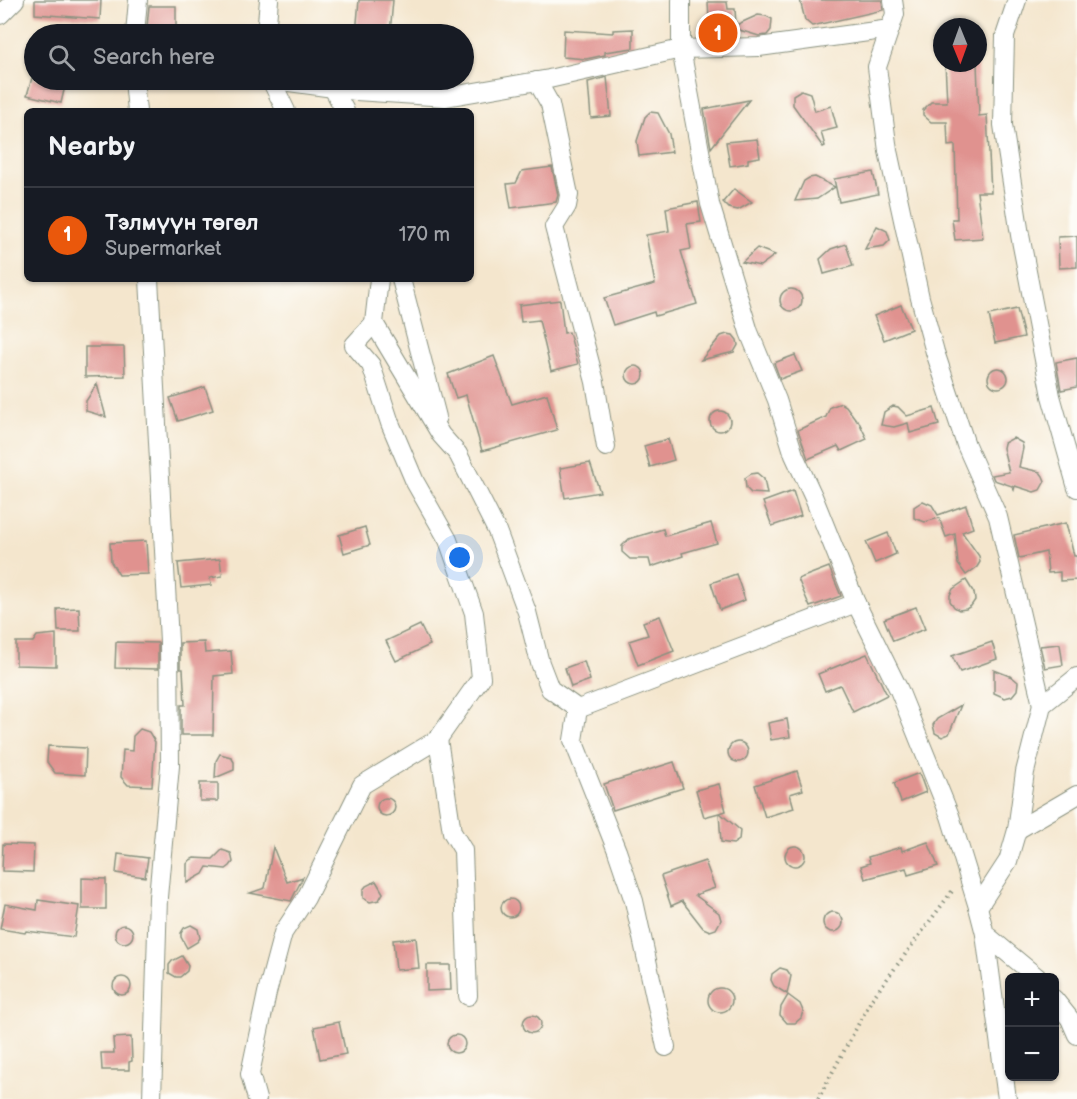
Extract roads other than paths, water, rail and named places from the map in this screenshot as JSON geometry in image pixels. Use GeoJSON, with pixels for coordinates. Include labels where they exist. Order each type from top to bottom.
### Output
{"type":"FeatureCollection","features":[{"type":"Feature","properties":{"kind":"street"},"geometry":{"type":"LineString","coordinates":[[0,15],[15,0]]}},
{"type":"Feature","properties":{"kind":"street"},"geometry":{"type":"LineString","coordinates":[[136,24],[138,0]]}},
{"type":"Feature","properties":{"kind":"street"},"geometry":{"type":"LineString","coordinates":[[267,24],[269,0]]}},
{"type":"Feature","properties":{"kind":"street"},"geometry":{"type":"LineString","coordinates":[[681,0],[681,49],[710,204],[749,332],[777,400],[794,455],[856,603],[899,690],[950,816],[985,934],[1006,1099]]}},
{"type":"Feature","properties":{"kind":"street"},"geometry":{"type":"LineString","coordinates":[[893,0],[895,14],[877,67],[888,151],[935,352],[966,445],[998,517],[1042,705],[1025,772],[1017,830],[1008,861],[978,907]]}},
{"type":"Feature","properties":{"kind":"street"},"geometry":{"type":"LineString","coordinates":[[1017,0],[1005,36],[1003,124],[1020,235],[1051,396],[1077,488]]}},
{"type":"Feature","properties":{"kind":"street"},"geometry":{"type":"LineString","coordinates":[[358,90],[446,97],[537,81],[681,49],[759,47],[890,29]]}},
{"type":"Feature","properties":{"kind":"street"},"geometry":{"type":"LineString","coordinates":[[537,81],[550,104],[569,195],[567,206],[554,227],[595,382],[606,447]]}},
{"type":"Feature","properties":{"kind":"street"},"geometry":{"type":"LineString","coordinates":[[135,90],[137,108]]}},
{"type":"Feature","properties":{"kind":"street"},"geometry":{"type":"LineString","coordinates":[[277,90],[285,108]]}},
{"type":"Feature","properties":{"kind":"street"},"geometry":{"type":"LineString","coordinates":[[334,90],[343,108]]}},
{"type":"Feature","properties":{"kind":"street"},"geometry":{"type":"LineString","coordinates":[[148,282],[169,641],[170,754],[158,897],[152,1099]]}},
{"type":"Feature","properties":{"kind":"street"},"geometry":{"type":"LineString","coordinates":[[256,1099],[250,1074],[267,993],[283,933],[306,898],[362,785],[438,739],[481,678],[474,613],[448,540],[415,482],[390,423],[371,365],[354,345],[374,323],[379,282]]}},
{"type":"Feature","properties":{"kind":"street"},"geometry":{"type":"LineString","coordinates":[[402,282],[441,435]]}},
{"type":"Feature","properties":{"kind":"street"},"geometry":{"type":"LineString","coordinates":[[374,323],[441,435],[458,454],[497,531],[527,612],[540,663],[550,688],[578,710]]}},
{"type":"Feature","properties":{"kind":"street"},"geometry":{"type":"LineString","coordinates":[[578,710],[856,603]]}},
{"type":"Feature","properties":{"kind":"street"},"geometry":{"type":"LineString","coordinates":[[1042,705],[1077,677]]}},
{"type":"Feature","properties":{"kind":"street"},"geometry":{"type":"LineString","coordinates":[[578,710],[573,740],[617,851],[634,901],[666,1047]]}},
{"type":"Feature","properties":{"kind":"street"},"geometry":{"type":"LineString","coordinates":[[438,739],[452,832],[463,850],[468,996]]}},
{"type":"Feature","properties":{"kind":"street"},"geometry":{"type":"LineString","coordinates":[[1017,830],[1077,795]]}},
{"type":"Feature","properties":{"kind":"street"},"geometry":{"type":"LineString","coordinates":[[985,934],[1032,973]]}},
{"type":"Feature","properties":{"kind":"street"},"geometry":{"type":"LineString","coordinates":[[1059,1005],[1070,1019],[1077,1035]]}},
{"type":"Feature","properties":{"kind":"place","name":"Тэлмүүн төгөл"},"geometry":{"type":"Point","coordinates":[718,33]}}]}
